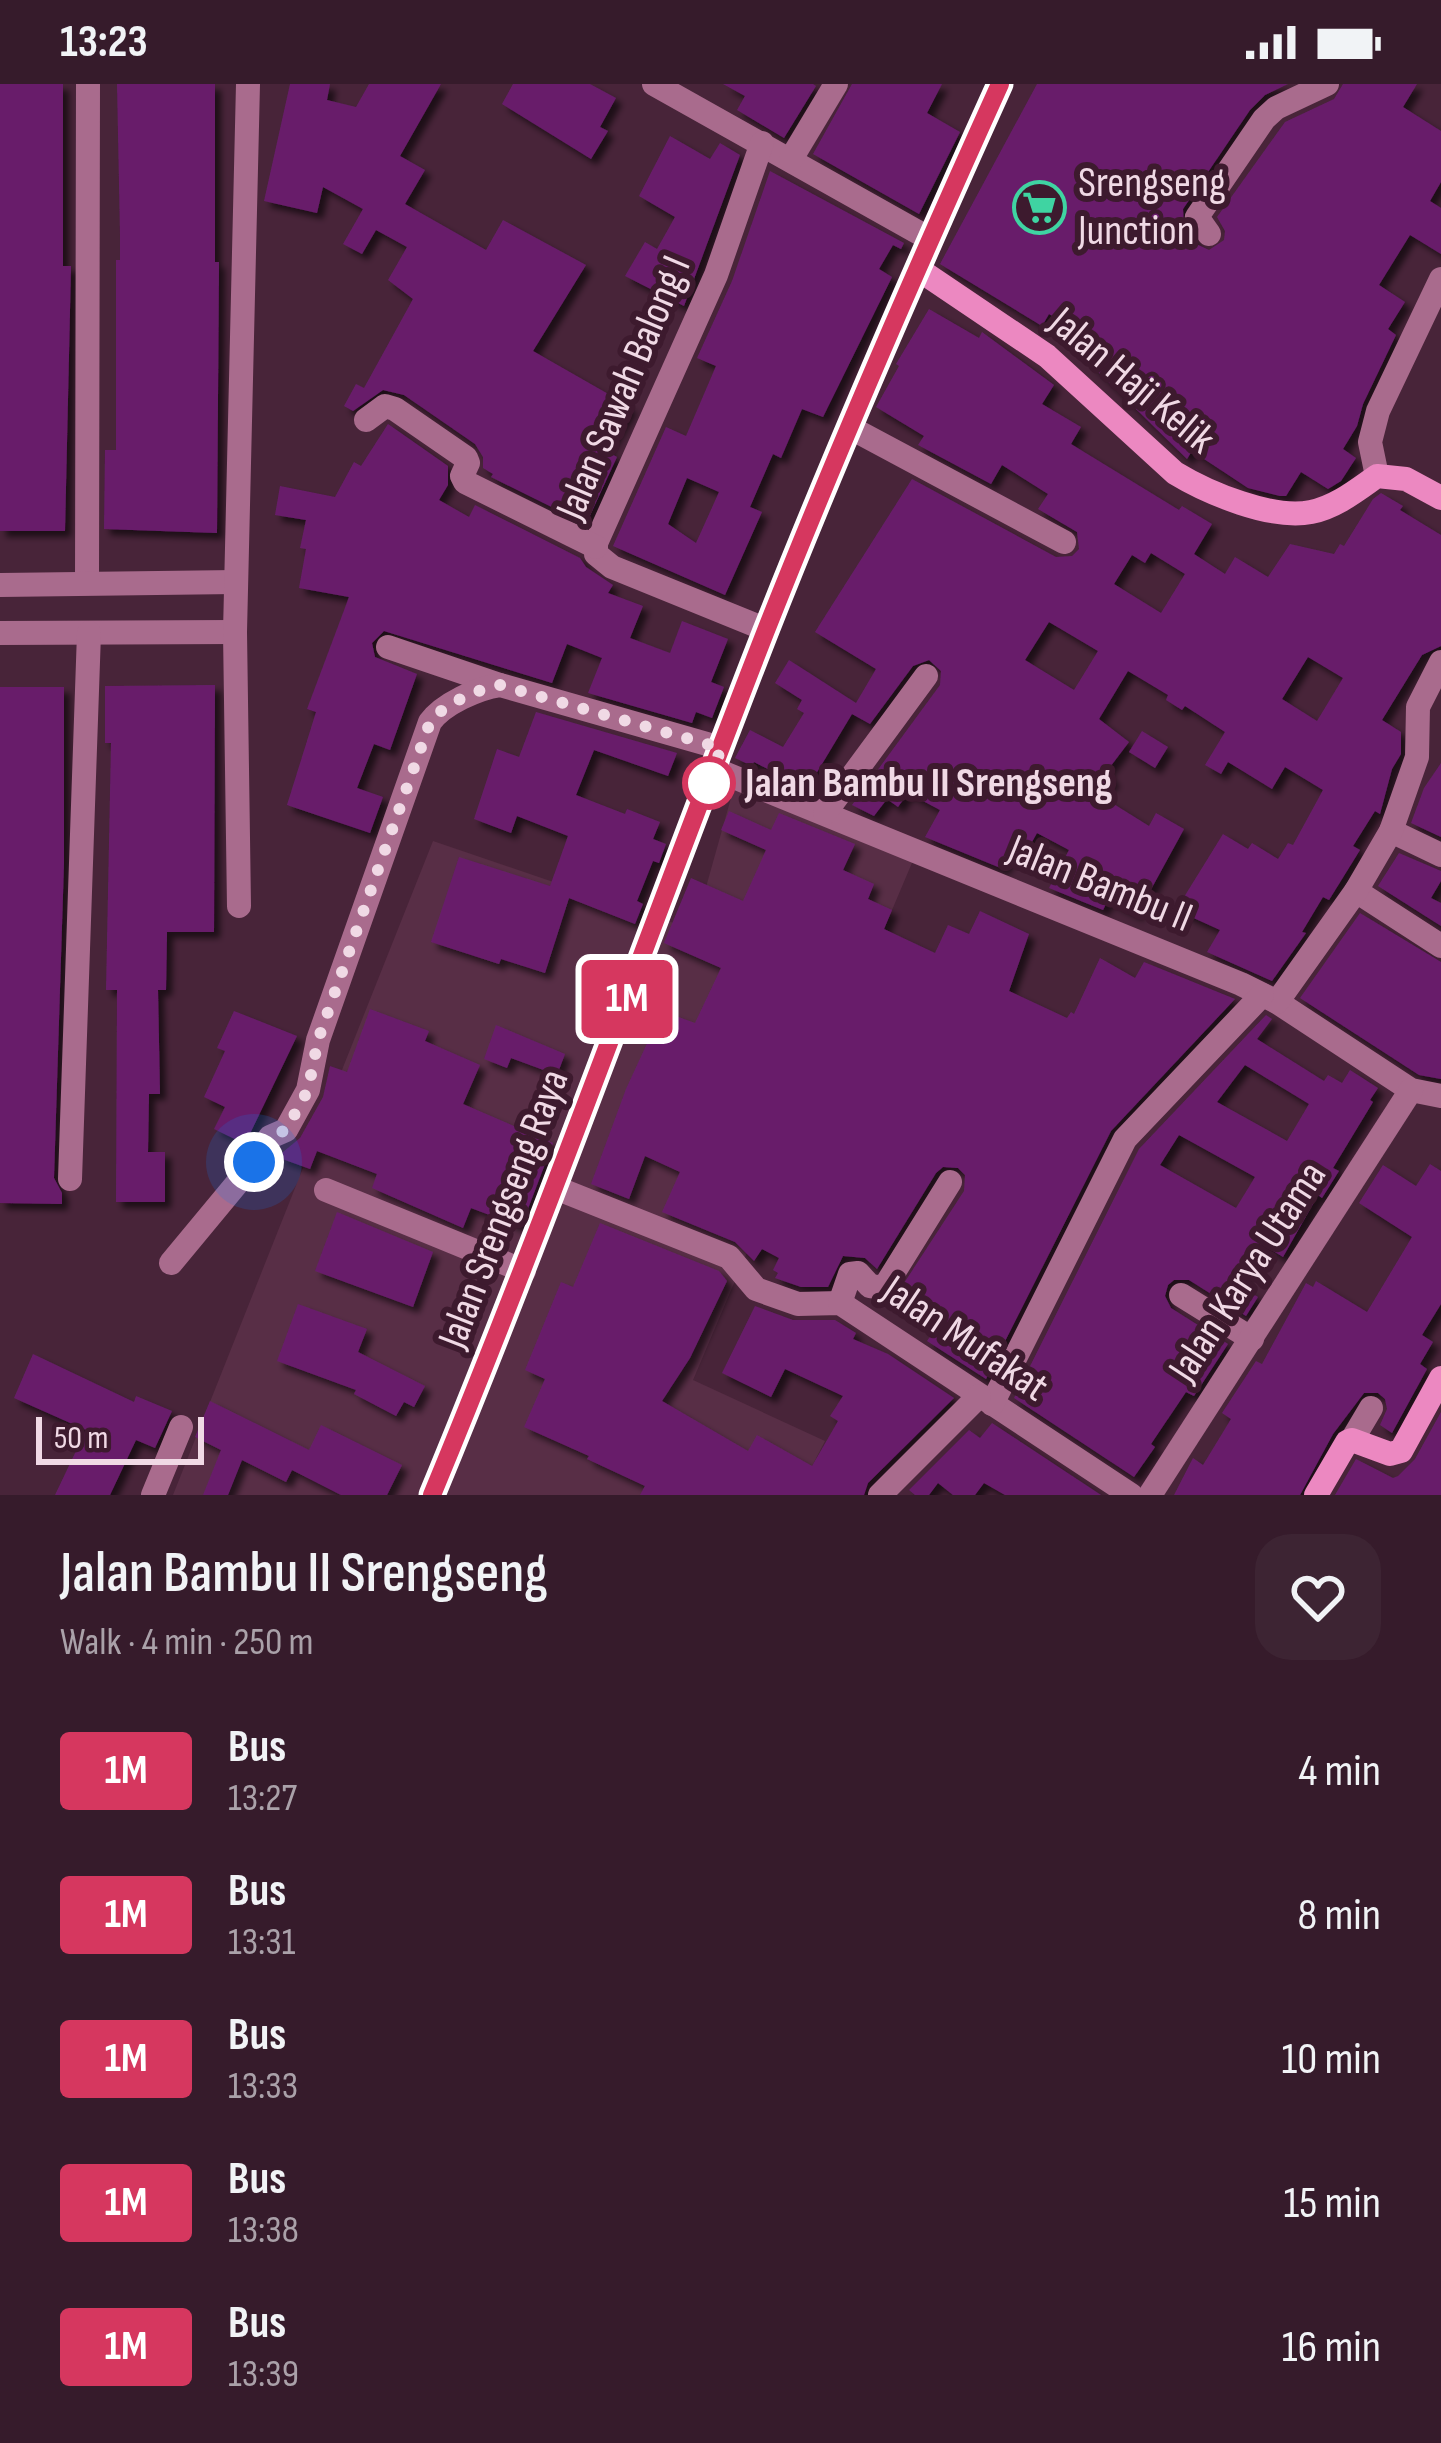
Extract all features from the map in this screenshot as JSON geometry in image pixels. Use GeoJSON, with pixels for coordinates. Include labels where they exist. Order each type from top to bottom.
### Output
{"type":"FeatureCollection","features":[{"type":"Feature","properties":{"kind":"main road","name":"Jalan Srengseng Raya"},"geometry":{"type":"LineString","coordinates":[[432,1495],[524,1271],[767,630],[1000,84]]}},
{"type":"Feature","properties":{"kind":"main road","name":"Jalan Haji Kelik"},"geometry":{"type":"LineString","coordinates":[[918,269],[1047,356],[1175,473],[1198,487],[1284,514],[1312,512],[1342,501],[1377,476]]}},
{"type":"Feature","properties":{"kind":"main road"},"geometry":{"type":"LineString","coordinates":[[1377,476],[1406,479],[1441,498]]}},
{"type":"Feature","properties":{"kind":"main road"},"geometry":{"type":"LineString","coordinates":[[1316,1495],[1352,1440],[1390,1454],[1401,1451],[1441,1378]]}},
{"type":"Feature","properties":{"kind":"street"},"geometry":{"type":"LineString","coordinates":[[87,583],[88,84]]}},
{"type":"Feature","properties":{"kind":"street"},"geometry":{"type":"LineString","coordinates":[[239,906],[236,582],[248,84]]}},
{"type":"Feature","properties":{"kind":"street"},"geometry":{"type":"LineString","coordinates":[[654,84],[930,239]]}},
{"type":"Feature","properties":{"kind":"street"},"geometry":{"type":"LineString","coordinates":[[791,159],[836,84]]}},
{"type":"Feature","properties":{"kind":"street"},"geometry":{"type":"LineString","coordinates":[[1209,234],[1197,217],[1264,119],[1276,108],[1327,84]]}},
{"type":"Feature","properties":{"kind":"street","name":"Jalan Sawah Balong I"},"geometry":{"type":"LineString","coordinates":[[762,143],[716,275],[597,534],[596,554],[612,567],[767,630]]}},
{"type":"Feature","properties":{"kind":"street"},"geometry":{"type":"LineString","coordinates":[[1377,476],[1370,442],[1378,411],[1441,279]]}},
{"type":"Feature","properties":{"kind":"street"},"geometry":{"type":"LineString","coordinates":[[366,420],[385,406],[395,409],[466,458],[465,482],[596,547]]}},
{"type":"Feature","properties":{"kind":"street"},"geometry":{"type":"LineString","coordinates":[[850,428],[1064,542]]}},
{"type":"Feature","properties":{"kind":"street"},"geometry":{"type":"LineString","coordinates":[[0,585],[236,582]]}},
{"type":"Feature","properties":{"kind":"street"},"geometry":{"type":"LineString","coordinates":[[0,633],[236,632]]}},
{"type":"Feature","properties":{"kind":"street"},"geometry":{"type":"LineString","coordinates":[[70,1179],[89,633]]}},
{"type":"Feature","properties":{"kind":"street","name":"Jalan Bambu II"},"geometry":{"type":"LineString","coordinates":[[388,646],[718,758],[825,812],[1270,998],[1411,1090],[1441,1096]]}},
{"type":"Feature","properties":{"kind":"street"},"geometry":{"type":"LineString","coordinates":[[888,1493],[985,1400],[1125,1138],[1270,998],[1356,891],[1391,830],[1418,757],[1418,707],[1441,662]]}},
{"type":"Feature","properties":{"kind":"street"},"geometry":{"type":"LineString","coordinates":[[825,812],[926,676]]}},
{"type":"Feature","properties":{"kind":"street"},"geometry":{"type":"LineString","coordinates":[[171,1263],[270,1137],[286,1130],[308,1090],[318,1040],[430,722],[445,708],[500,685]]}},
{"type":"Feature","properties":{"kind":"street"},"geometry":{"type":"LineString","coordinates":[[1391,830],[1441,855]]}},
{"type":"Feature","properties":{"kind":"street"},"geometry":{"type":"LineString","coordinates":[[1356,891],[1441,946]]}},
{"type":"Feature","properties":{"kind":"street","name":"Jalan Karya Utama"},"geometry":{"type":"LineString","coordinates":[[1150,1495],[1411,1090]]}},
{"type":"Feature","properties":{"kind":"street"},"geometry":{"type":"LineString","coordinates":[[840,1303],[850,1274],[858,1273],[870,1286],[884,1288],[950,1182]]}},
{"type":"Feature","properties":{"kind":"street","name":"Jalan Mufakat"},"geometry":{"type":"LineString","coordinates":[[556,1188],[729,1257],[756,1289],[798,1304],[840,1303],[1131,1495]]}},
{"type":"Feature","properties":{"kind":"street"},"geometry":{"type":"LineString","coordinates":[[326,1190],[524,1271]]}},
{"type":"Feature","properties":{"kind":"street"},"geometry":{"type":"LineString","coordinates":[[1181,1295],[1252,1339]]}},
{"type":"Feature","properties":{"kind":"street"},"geometry":{"type":"LineString","coordinates":[[1352,1440],[1372,1408]]}},
{"type":"Feature","properties":{"kind":"street"},"geometry":{"type":"LineString","coordinates":[[153,1495],[181,1427]]}},
{"type":"Feature","properties":{"kind":"shaded area"},"geometry":{"type":"Polygon","coordinates":[[[738,773],[917,851],[693,1380],[825,1441],[797,1495],[173,1495],[433,841],[694,930],[738,773]]]}},
{"type":"Feature","properties":{"kind":"building"},"geometry":{"type":"Polygon","coordinates":[[[0,84],[63,84],[63,266],[71,266],[65,531],[0,531],[0,84]]]}},
{"type":"Feature","properties":{"kind":"building"},"geometry":{"type":"Polygon","coordinates":[[[117,84],[215,84],[217,533],[104,529],[105,450],[116,450],[117,84]]]}},
{"type":"Feature","properties":{"kind":"building"},"geometry":{"type":"Polygon","coordinates":[[[290,84],[330,84],[327,100],[356,107],[369,84],[441,84],[400,156],[425,170],[405,204],[486,250],[503,220],[586,265],[533,351],[631,407],[606,451],[617,457],[586,524],[491,477],[475,444],[404,395],[383,390],[353,411],[344,406],[356,384],[364,388],[413,299],[388,280],[407,247],[376,230],[362,254],[343,244],[363,209],[323,187],[317,213],[264,201],[290,84]]]}},
{"type":"Feature","properties":{"kind":"building"},"geometry":{"type":"Polygon","coordinates":[[[513,84],[590,84],[616,98],[600,127],[608,131],[591,159],[502,104],[513,84]]]}},
{"type":"Feature","properties":{"kind":"building"},"geometry":{"type":"Polygon","coordinates":[[[723,84],[816,86],[784,138],[737,110],[745,96],[723,84]]]}},
{"type":"Feature","properties":{"kind":"building"},"geometry":{"type":"Polygon","coordinates":[[[852,84],[942,84],[927,113],[960,132],[919,214],[813,154],[852,84]]]}},
{"type":"Feature","properties":{"kind":"building"},"geometry":{"type":"Polygon","coordinates":[[[1037,84],[1288,84],[1265,95],[1250,110],[1183,209],[1184,227],[1196,244],[1209,250],[1224,240],[1217,217],[1285,122],[1334,99],[1343,84],[1417,84],[1403,107],[1441,131],[1441,182],[1430,201],[1441,208],[1441,254],[1410,235],[1379,285],[1405,302],[1388,329],[1396,335],[1343,449],[1356,458],[1341,481],[1328,489],[1301,472],[1286,496],[1280,496],[1248,488],[1192,451],[1187,459],[1089,363],[1105,347],[1049,314],[1042,326],[940,264],[1037,84]]]}},
{"type":"Feature","properties":{"kind":"building"},"geometry":{"type":"Polygon","coordinates":[[[670,136],[710,159],[720,143],[740,155],[684,306],[625,276],[645,242],[657,249],[675,217],[639,196],[670,136]]]}},
{"type":"Feature","properties":{"kind":"building"},"geometry":{"type":"Polygon","coordinates":[[[770,171],[904,243],[901,249],[893,245],[879,269],[892,277],[823,417],[802,409],[781,458],[773,454],[750,507],[762,512],[725,595],[613,546],[666,427],[686,436],[716,366],[697,358],[732,281],[770,171]],[[687,478],[668,524],[696,543],[719,492],[687,478]]]}},
{"type":"Feature","properties":{"kind":"building"},"geometry":{"type":"Polygon","coordinates":[[[929,309],[979,338],[982,332],[1054,385],[1042,404],[1081,427],[1071,444],[1179,510],[1182,506],[1212,524],[1194,554],[1225,574],[1235,557],[1268,577],[1290,544],[1334,554],[1381,493],[1441,535],[1441,646],[1422,655],[1382,720],[1401,732],[1401,754],[1380,814],[1375,811],[1353,846],[1360,850],[1329,900],[1323,897],[1302,932],[1306,933],[1272,981],[1207,952],[1220,930],[1176,910],[1223,834],[1248,849],[1252,843],[1278,859],[1288,843],[1293,845],[1323,790],[1285,767],[1272,789],[1228,762],[1221,774],[1205,765],[1225,732],[1185,706],[1182,710],[1166,700],[1168,695],[1128,671],[1099,719],[1129,742],[1107,771],[1114,782],[1096,793],[1149,826],[1156,813],[1184,829],[1137,915],[1108,900],[1103,910],[1049,888],[1069,850],[1037,833],[1023,858],[1012,853],[1003,869],[925,837],[940,810],[908,793],[898,807],[887,799],[874,816],[852,805],[940,685],[941,671],[929,660],[913,666],[870,724],[852,714],[807,789],[754,762],[752,766],[735,758],[750,730],[783,747],[804,713],[797,709],[802,700],[775,683],[789,660],[856,703],[876,669],[815,632],[912,479],[1056,557],[1072,556],[1079,549],[1077,532],[1038,509],[1048,494],[1002,465],[991,484],[918,445],[924,436],[876,407],[929,309]],[[1151,553],[1145,563],[1132,555],[1114,584],[1161,613],[1185,574],[1151,553]],[[1049,622],[1025,660],[1074,690],[1098,651],[1049,622]],[[1308,657],[1282,699],[1317,721],[1343,678],[1308,657]]]}},
{"type":"Feature","properties":{"kind":"building"},"geometry":{"type":"Polygon","coordinates":[[[388,424],[448,466],[448,485],[439,500],[469,517],[475,505],[580,558],[613,585],[608,593],[643,606],[630,638],[670,653],[682,621],[728,639],[711,682],[724,687],[712,718],[696,712],[692,723],[588,693],[602,658],[567,644],[552,683],[384,631],[372,643],[375,657],[417,674],[390,750],[374,744],[357,788],[383,797],[370,833],[287,805],[316,712],[307,709],[349,597],[299,588],[306,520],[275,515],[280,486],[335,497],[354,462],[361,466],[388,424]]]}},
{"type":"Feature","properties":{"kind":"building"},"geometry":{"type":"Polygon","coordinates":[[[215,685],[214,932],[167,932],[166,990],[158,990],[160,1094],[149,1094],[148,1152],[165,1152],[165,1202],[116,1202],[117,990],[106,990],[111,743],[105,743],[105,686],[215,685]]]}},
{"type":"Feature","properties":{"kind":"building"},"geometry":{"type":"Polygon","coordinates":[[[0,687],[64,687],[54,1178],[62,1204],[0,1203],[0,687]]]}},
{"type":"Feature","properties":{"kind":"building"},"geometry":{"type":"Polygon","coordinates":[[[536,712],[677,753],[668,776],[594,750],[576,795],[660,822],[653,839],[666,844],[659,863],[653,861],[637,901],[643,904],[635,924],[569,898],[545,973],[431,942],[459,857],[550,886],[568,836],[517,816],[511,833],[474,819],[497,749],[519,757],[536,712]]]}},
{"type":"Feature","properties":{"kind":"building"},"geometry":{"type":"Polygon","coordinates":[[[1142,731],[1168,747],[1155,768],[1129,752],[1142,731]]]}},
{"type":"Feature","properties":{"kind":"building"},"geometry":{"type":"Polygon","coordinates":[[[1441,763],[1441,837],[1411,823],[1424,788],[1441,763]]]}},
{"type":"Feature","properties":{"kind":"building"},"geometry":{"type":"Polygon","coordinates":[[[729,811],[771,830],[779,813],[855,844],[843,870],[874,884],[868,899],[892,910],[884,929],[935,953],[948,925],[969,934],[980,911],[1029,934],[1009,991],[1067,1018],[1074,1014],[1100,958],[1135,978],[1144,962],[1235,999],[1111,1131],[986,1379],[927,1341],[936,1328],[891,1303],[964,1191],[965,1175],[958,1168],[943,1167],[936,1173],[877,1269],[865,1258],[843,1256],[828,1287],[801,1287],[775,1278],[779,1258],[762,1249],[754,1261],[735,1242],[662,1212],[680,1172],[645,1156],[629,1199],[591,1184],[626,1089],[662,1011],[695,1023],[721,968],[664,943],[691,878],[743,901],[766,850],[721,830],[729,811]]]}},
{"type":"Feature","properties":{"kind":"building"},"geometry":{"type":"Polygon","coordinates":[[[1399,853],[1441,871],[1431,898],[1441,903],[1441,926],[1378,886],[1399,853]]]}},
{"type":"Feature","properties":{"kind":"building"},"geometry":{"type":"Polygon","coordinates":[[[1360,913],[1441,962],[1441,1079],[1419,1075],[1300,998],[1360,913]]]}},
{"type":"Feature","properties":{"kind":"building"},"geometry":{"type":"Polygon","coordinates":[[[370,1009],[429,1031],[425,1041],[480,1065],[463,1104],[553,1143],[521,1227],[471,1208],[463,1228],[372,1188],[377,1174],[317,1151],[310,1169],[277,1157],[300,1138],[323,1097],[330,1066],[347,1072],[370,1009]]]}},
{"type":"Feature","properties":{"kind":"building"},"geometry":{"type":"Polygon","coordinates":[[[234,1011],[297,1036],[245,1144],[214,1129],[225,1107],[204,1097],[225,1051],[217,1048],[234,1011]]]}},
{"type":"Feature","properties":{"kind":"building"},"geometry":{"type":"Polygon","coordinates":[[[1266,1015],[1272,1019],[1257,1039],[1324,1081],[1328,1075],[1342,1083],[1350,1070],[1378,1088],[1333,1168],[1339,1171],[1322,1198],[1318,1195],[1283,1257],[1262,1244],[1239,1286],[1258,1297],[1246,1316],[1189,1280],[1168,1285],[1165,1296],[1171,1308],[1228,1344],[1194,1396],[1186,1392],[1134,1477],[1014,1398],[1139,1149],[1266,1015]],[[1245,1065],[1217,1102],[1287,1141],[1309,1104],[1245,1065]],[[1179,1135],[1160,1165],[1236,1208],[1255,1177],[1179,1135]]]}},
{"type":"Feature","properties":{"kind":"building"},"geometry":{"type":"Polygon","coordinates":[[[496,1025],[565,1054],[557,1075],[511,1058],[507,1068],[484,1059],[496,1025]]]}},
{"type":"Feature","properties":{"kind":"building"},"geometry":{"type":"Polygon","coordinates":[[[1430,1164],[1441,1171],[1441,1304],[1422,1335],[1433,1342],[1420,1364],[1427,1369],[1392,1433],[1380,1425],[1387,1409],[1385,1399],[1378,1393],[1364,1393],[1333,1434],[1300,1495],[1174,1495],[1193,1458],[1203,1465],[1231,1419],[1222,1413],[1256,1361],[1262,1364],[1306,1283],[1313,1287],[1316,1281],[1367,1312],[1412,1237],[1359,1203],[1383,1165],[1416,1186],[1430,1164]]]}},
{"type":"Feature","properties":{"kind":"building"},"geometry":{"type":"Polygon","coordinates":[[[337,1212],[433,1252],[413,1307],[315,1271],[337,1212]]]}},
{"type":"Feature","properties":{"kind":"building"},"geometry":{"type":"Polygon","coordinates":[[[600,1223],[719,1271],[727,1281],[690,1358],[662,1401],[748,1451],[757,1435],[812,1466],[838,1421],[830,1416],[843,1396],[785,1369],[771,1397],[722,1373],[755,1306],[793,1320],[835,1320],[856,1333],[853,1339],[888,1354],[954,1398],[868,1483],[864,1495],[640,1495],[645,1486],[524,1427],[545,1379],[525,1370],[561,1282],[573,1287],[600,1223]]]}},
{"type":"Feature","properties":{"kind":"building"},"geometry":{"type":"Polygon","coordinates":[[[298,1304],[367,1329],[358,1352],[425,1386],[414,1407],[404,1402],[396,1416],[354,1394],[356,1390],[277,1361],[298,1304]]]}},
{"type":"Feature","properties":{"kind":"building"},"geometry":{"type":"Polygon","coordinates":[[[33,1354],[134,1402],[136,1396],[172,1411],[155,1448],[136,1440],[110,1495],[55,1495],[86,1430],[14,1398],[33,1354]]]}},
{"type":"Feature","properties":{"kind":"building"},"geometry":{"type":"Polygon","coordinates":[[[210,1401],[309,1450],[321,1425],[402,1465],[387,1495],[341,1495],[292,1470],[286,1482],[242,1460],[228,1495],[203,1495],[221,1450],[195,1437],[210,1401]]]}},
{"type":"Feature","properties":{"kind":"building"},"geometry":{"type":"Polygon","coordinates":[[[1441,1412],[1441,1495],[1335,1495],[1356,1459],[1393,1478],[1398,1476],[1415,1459],[1441,1412]]]}},
{"type":"Feature","properties":{"kind":"building"},"geometry":{"type":"Polygon","coordinates":[[[992,1423],[1101,1495],[1005,1495],[984,1483],[975,1495],[953,1495],[938,1483],[929,1495],[909,1490],[969,1430],[980,1438],[992,1423]]]}},
{"type":"Feature","properties":{"kind":"bus line","name":"1M"},"geometry":{"type":"LineString","coordinates":[[432,1495],[524,1271],[767,630],[1000,84]]}},
{"type":"Feature","properties":{"kind":"place","name":"Srengseng Junction"},"geometry":{"type":"Point","coordinates":[1039,207]}},
{"type":"Feature","properties":{"kind":"place","name":"Jalan Bambu II Srengseng"},"geometry":{"type":"Point","coordinates":[709,783]}},
{"type":"Feature","properties":{"kind":"route"},"geometry":{"type":"LineString","coordinates":[[254,1162],[270,1137],[286,1130],[308,1090],[318,1040],[436,713],[500,685],[721,748],[709,783]]}}]}
